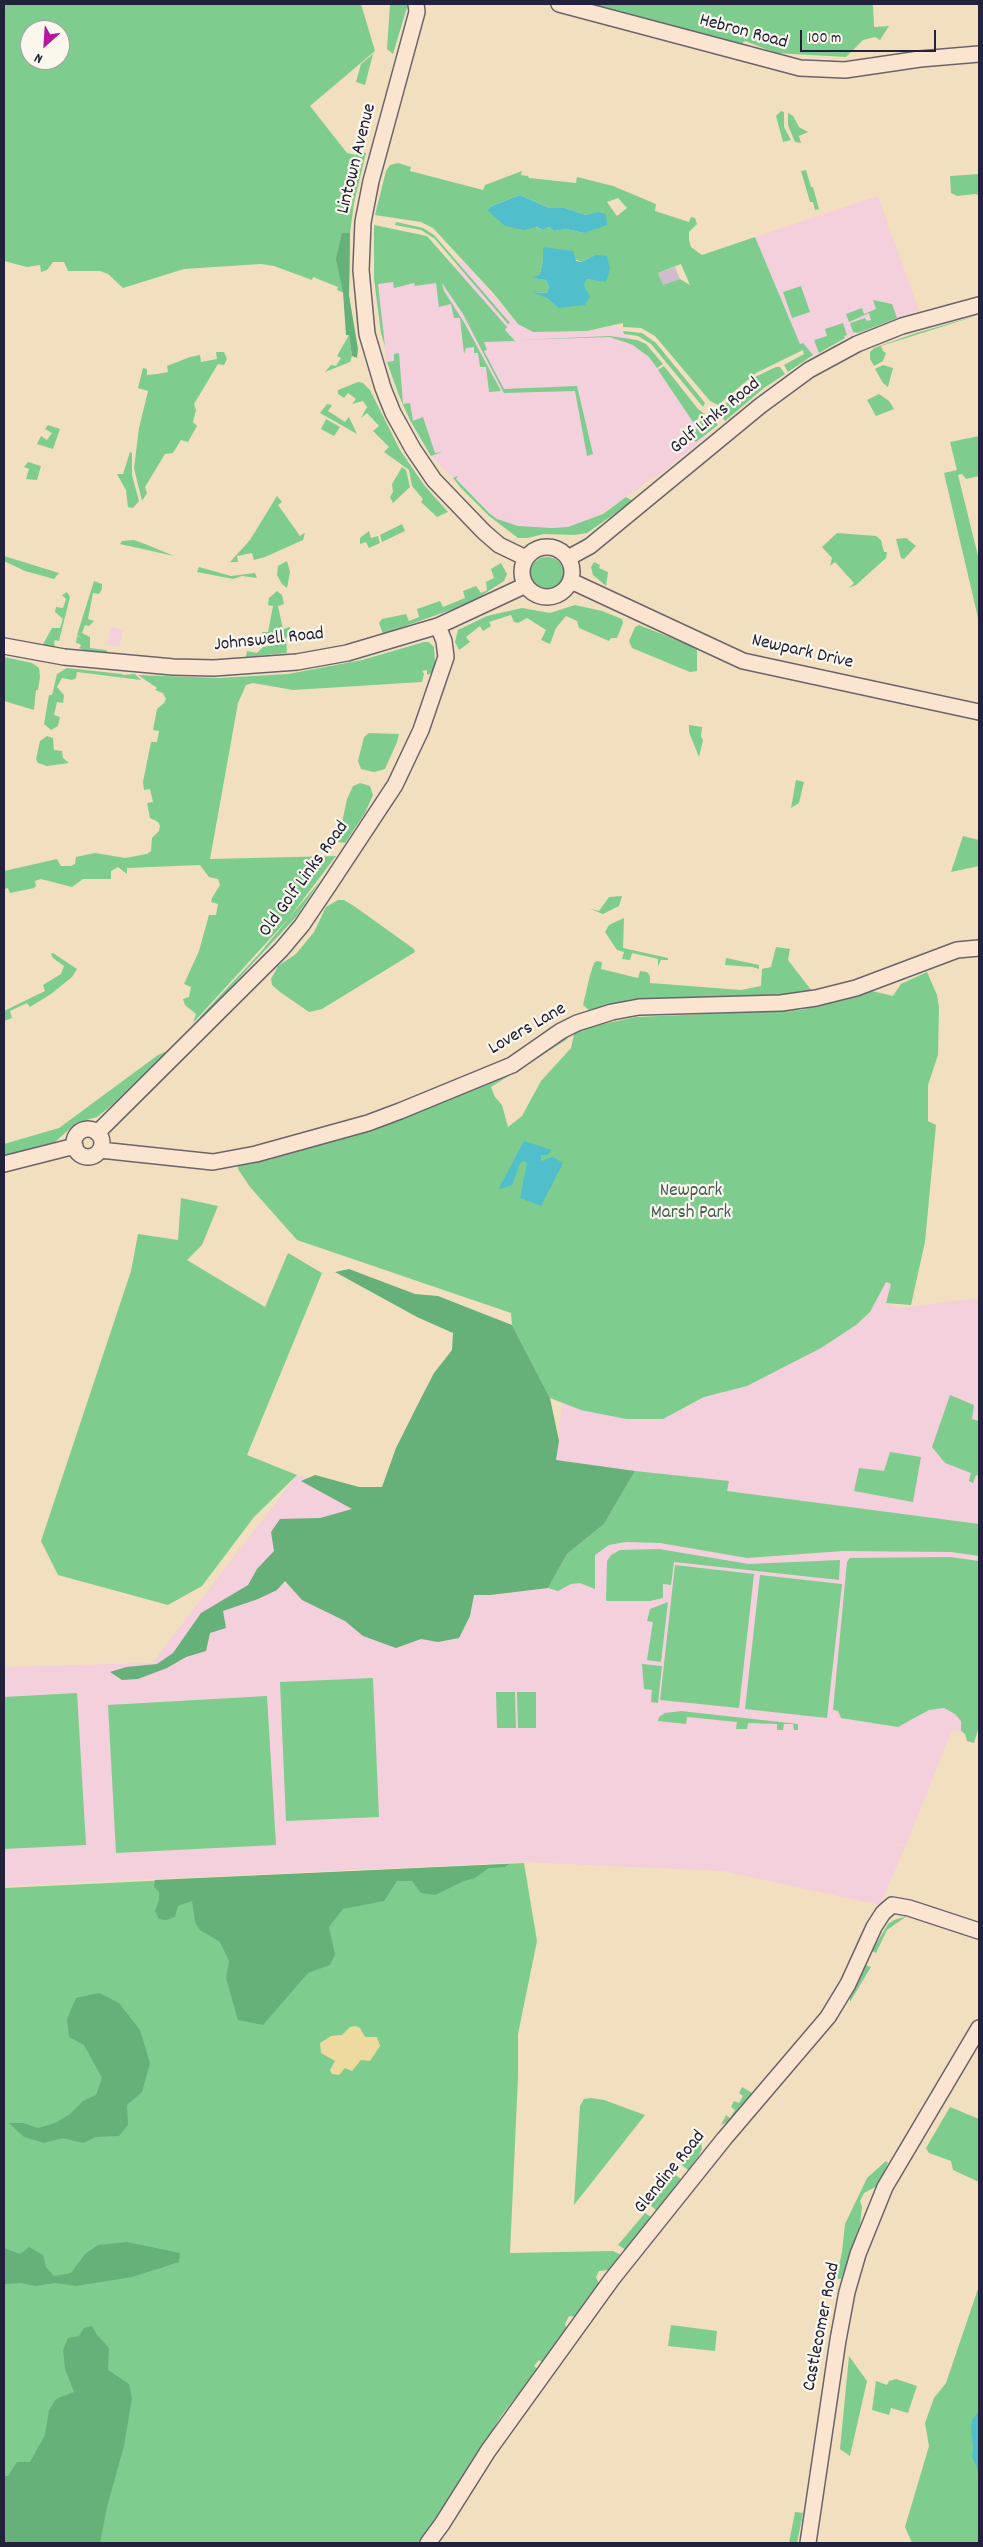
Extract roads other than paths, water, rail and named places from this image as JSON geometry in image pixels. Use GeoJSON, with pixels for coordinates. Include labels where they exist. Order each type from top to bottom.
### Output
{"type":"FeatureCollection","features":[{"type":"Feature","properties":{"kind":"street","name":"Hebron Road"},"geometry":{"type":"LineString","coordinates":[[559,4],[800,68],[845,70],[920,59],[979,54]]}},
{"type":"Feature","properties":{"kind":"street","name":"Lintown Avenue"},"geometry":{"type":"LineString","coordinates":[[420,7],[371,181],[363,222],[361,270],[367,334],[382,388],[393,413],[413,449],[434,480],[499,545],[526,558]]}},
{"type":"Feature","properties":{"kind":"street","name":"Golf Links Road"},"geometry":{"type":"LineString","coordinates":[[568,558],[590,546],[760,406],[805,373],[857,344],[902,326],[979,305]]}},
{"type":"Feature","properties":{"kind":"street"},"geometry":{"type":"LineString","coordinates":[[544,547],[562,552],[568,558],[571,565],[570,581],[565,589],[558,595],[547,597],[532,592],[526,585],[522,568],[526,558],[534,550],[544,547]]}},
{"type":"Feature","properties":{"kind":"street","name":"Newpark Drive"},"geometry":{"type":"LineString","coordinates":[[570,581],[743,661],[979,712]]}},
{"type":"Feature","properties":{"kind":"street","name":"Johnswell Road"},"geometry":{"type":"LineString","coordinates":[[4,646],[52,655],[122,663],[206,668],[260,666],[297,662],[347,652],[438,626],[526,585]]}},
{"type":"Feature","properties":{"kind":"street","name":"Old Golf Links Road"},"geometry":{"type":"LineString","coordinates":[[97,1133],[281,950],[302,925],[334,878],[395,785],[421,730],[434,697],[446,657],[444,641],[438,626]]}},
{"type":"Feature","properties":{"kind":"street","name":"Lovers Lane"},"geometry":{"type":"LineString","coordinates":[[100,1150],[213,1162],[256,1154],[368,1124],[436,1097],[512,1065],[561,1031],[577,1023],[612,1012],[639,1008],[782,1003],[816,998],[856,988],[957,950],[979,948]]}},
{"type":"Feature","properties":{"kind":"street"},"geometry":{"type":"LineString","coordinates":[[89,1129],[97,1133],[102,1139],[100,1150],[94,1156],[86,1157],[79,1153],[75,1146],[76,1138],[81,1131],[89,1129]]}},
{"type":"Feature","properties":{"kind":"street"},"geometry":{"type":"LineString","coordinates":[[4,1164],[75,1146]]}},
{"type":"Feature","properties":{"kind":"street","name":"Glendine Road"},"geometry":{"type":"LineString","coordinates":[[428,2543],[488,2451],[612,2279],[724,2139],[828,2017],[848,1984],[874,1927],[883,1913],[892,1904],[979,1931]]}},
{"type":"Feature","properties":{"kind":"street","name":"Castlecomer Road"},"geometry":{"type":"LineString","coordinates":[[808,2543],[838,2340],[847,2292],[858,2254],[873,2214],[902,2158],[979,2028]]}},
{"type":"Feature","properties":{"kind":"water"},"geometry":{"type":"Polygon","coordinates":[[[520,195],[549,208],[565,208],[586,215],[597,212],[606,214],[607,225],[584,233],[566,229],[554,231],[549,227],[543,230],[536,227],[524,230],[505,226],[487,210],[492,206],[520,195]]]}},
{"type":"Feature","properties":{"kind":"water"},"geometry":{"type":"Polygon","coordinates":[[[543,247],[573,251],[576,261],[582,262],[595,255],[607,256],[610,269],[606,282],[587,279],[584,286],[590,296],[585,305],[558,308],[548,299],[533,292],[547,293],[549,287],[546,280],[532,278],[540,274],[543,247]]]}},
{"type":"Feature","properties":{"kind":"water"},"geometry":{"type":"Polygon","coordinates":[[[524,1141],[552,1150],[547,1155],[541,1155],[541,1161],[553,1157],[563,1163],[541,1206],[520,1198],[527,1163],[524,1161],[520,1163],[512,1185],[498,1190],[524,1141]]]}},
{"type":"Feature","properties":{"kind":"water"},"geometry":{"type":"Polygon","coordinates":[[[979,2411],[979,2481],[977,2468],[972,2457],[971,2429],[972,2420],[979,2411]]]}},
{"type":"Feature","properties":{"kind":"park label","name":"Newpark Marsh Park"},"geometry":{"type":"Point","coordinates":[691,1203]}}]}
